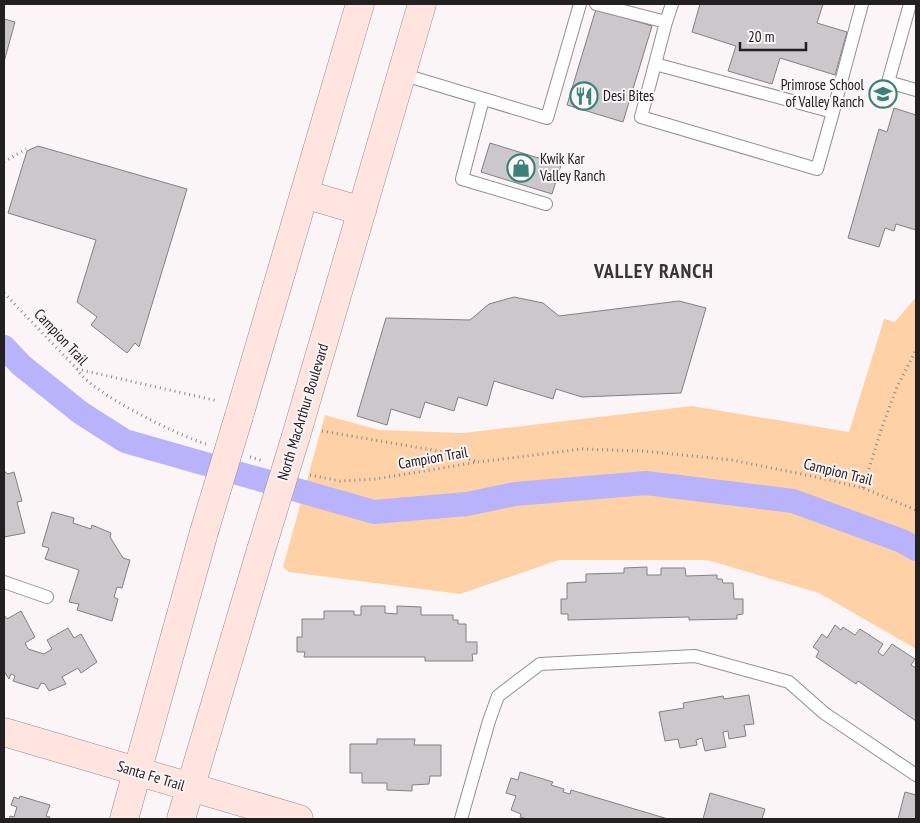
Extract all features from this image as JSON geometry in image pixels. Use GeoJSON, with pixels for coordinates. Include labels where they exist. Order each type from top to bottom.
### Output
{"type":"FeatureCollection","features":[{"type":"Feature","properties":{"kind":"main road"},"geometry":{"type":"LineString","coordinates":[[124,819],[204,532],[231,410],[304,194],[360,4]]}},
{"type":"Feature","properties":{"kind":"main road","name":"North MacArthur Boulevard"},"geometry":{"type":"LineString","coordinates":[[181,819],[262,550],[307,433],[362,212],[422,4]]}},
{"type":"Feature","properties":{"kind":"main road"},"geometry":{"type":"LineString","coordinates":[[304,194],[362,212]]}},
{"type":"Feature","properties":{"kind":"main road","name":"Santa Fe Trail"},"geometry":{"type":"LineString","coordinates":[[4,732],[299,819]]}},
{"type":"Feature","properties":{"kind":"lane"},"geometry":{"type":"LineString","coordinates":[[401,74],[547,118],[580,4]]}},
{"type":"Feature","properties":{"kind":"lane"},"geometry":{"type":"LineString","coordinates":[[596,4],[666,22]]}},
{"type":"Feature","properties":{"kind":"lane"},"geometry":{"type":"LineString","coordinates":[[672,4],[641,117],[817,169],[862,4]]}},
{"type":"Feature","properties":{"kind":"lane"},"geometry":{"type":"LineString","coordinates":[[910,4],[888,82],[916,90]]}},
{"type":"Feature","properties":{"kind":"lane"},"geometry":{"type":"LineString","coordinates":[[655,64],[832,112]]}},
{"type":"Feature","properties":{"kind":"lane"},"geometry":{"type":"LineString","coordinates":[[483,99],[462,179],[546,204]]}},
{"type":"Feature","properties":{"kind":"lane"},"geometry":{"type":"LineString","coordinates":[[4,582],[47,598]]}},
{"type":"Feature","properties":{"kind":"lane"},"geometry":{"type":"LineString","coordinates":[[461,819],[498,696],[540,664],[696,656],[789,682],[824,713],[916,775]]}},
{"type":"Feature","properties":{"kind":"path"},"geometry":{"type":"LineString","coordinates":[[4,162],[26,149]]}},
{"type":"Feature","properties":{"kind":"path","name":"Campion Trail"},"geometry":{"type":"LineString","coordinates":[[4,294],[77,369],[80,375],[104,395],[173,431],[211,446]]}},
{"type":"Feature","properties":{"kind":"path"},"geometry":{"type":"LineString","coordinates":[[863,488],[897,387],[916,350]]}},
{"type":"Feature","properties":{"kind":"path"},"geometry":{"type":"LineString","coordinates":[[77,369],[231,410]]}},
{"type":"Feature","properties":{"kind":"path"},"geometry":{"type":"LineString","coordinates":[[307,433],[444,452],[478,462]]}},
{"type":"Feature","properties":{"kind":"path","name":"Campion Trail"},"geometry":{"type":"LineString","coordinates":[[308,474],[340,481],[376,479],[478,462],[582,449],[643,452],[732,460],[816,477],[863,488],[916,510]]}},
{"type":"Feature","properties":{"kind":"path"},"geometry":{"type":"LineString","coordinates":[[247,456],[265,462]]}},
{"type":"Feature","properties":{"kind":"shaded area"},"geometry":{"type":"Polygon","coordinates":[[[916,297],[916,649],[819,593],[707,560],[559,560],[460,594],[289,572],[283,567],[325,415],[379,430],[463,433],[692,406],[849,432],[884,319],[895,322],[916,297]]]}},
{"type":"Feature","properties":{"kind":"building"},"geometry":{"type":"Polygon","coordinates":[[[700,4],[823,4],[817,23],[847,32],[835,75],[780,58],[772,84],[728,71],[736,46],[692,32],[700,4]]]}},
{"type":"Feature","properties":{"kind":"building"},"geometry":{"type":"Polygon","coordinates":[[[596,9],[652,26],[623,122],[567,105],[596,9]]]}},
{"type":"Feature","properties":{"kind":"building"},"geometry":{"type":"Polygon","coordinates":[[[4,19],[15,22],[4,62],[4,19]]]}},
{"type":"Feature","properties":{"kind":"building"},"geometry":{"type":"Polygon","coordinates":[[[894,108],[916,115],[916,230],[896,224],[894,231],[885,228],[879,247],[848,238],[879,129],[887,132],[894,108]]]}},
{"type":"Feature","properties":{"kind":"building","name":"Kwik Kar Valley Ranch"},"geometry":{"type":"Polygon","coordinates":[[[490,143],[561,165],[552,194],[481,172],[490,143]]]}},
{"type":"Feature","properties":{"kind":"building"},"geometry":{"type":"Polygon","coordinates":[[[38,146],[187,189],[139,347],[135,343],[127,353],[91,325],[97,317],[77,302],[96,240],[8,213],[27,151],[38,146]]]}},
{"type":"Feature","properties":{"kind":"building"},"geometry":{"type":"Polygon","coordinates":[[[514,297],[543,303],[559,316],[679,301],[706,308],[681,393],[582,397],[556,389],[553,399],[494,381],[487,406],[458,397],[454,411],[425,402],[420,418],[391,409],[387,425],[357,416],[386,318],[470,320],[489,304],[514,297]]]}},
{"type":"Feature","properties":{"kind":"building"},"geometry":{"type":"Polygon","coordinates":[[[4,471],[8,474],[14,472],[22,501],[17,502],[25,533],[4,537],[4,471]]]}},
{"type":"Feature","properties":{"kind":"building"},"geometry":{"type":"Polygon","coordinates":[[[52,512],[74,518],[73,523],[91,529],[92,525],[111,533],[110,537],[123,558],[130,560],[122,588],[117,587],[114,597],[118,599],[112,621],[77,610],[79,604],[69,602],[79,570],[45,559],[49,548],[42,546],[52,512]]]}},
{"type":"Feature","properties":{"kind":"building"},"geometry":{"type":"Polygon","coordinates":[[[647,567],[647,575],[661,575],[661,568],[685,568],[686,576],[717,575],[717,579],[722,579],[723,583],[733,583],[734,599],[743,599],[743,614],[737,615],[737,619],[689,620],[689,617],[568,620],[568,614],[561,614],[561,599],[567,599],[567,583],[586,582],[586,574],[624,573],[624,568],[647,567]]]}},
{"type":"Feature","properties":{"kind":"building"},"geometry":{"type":"Polygon","coordinates":[[[361,606],[385,606],[385,613],[397,614],[397,606],[421,607],[421,615],[453,615],[453,620],[458,620],[458,624],[466,624],[466,642],[477,642],[477,654],[472,654],[473,661],[425,661],[425,657],[304,657],[305,652],[297,652],[297,637],[302,637],[302,619],[324,619],[324,611],[354,611],[354,615],[361,615],[361,606]]]}},
{"type":"Feature","properties":{"kind":"building"},"geometry":{"type":"Polygon","coordinates":[[[21,611],[35,637],[25,643],[28,649],[44,654],[52,649],[47,640],[68,628],[74,638],[81,634],[97,662],[81,673],[78,668],[62,677],[66,684],[49,691],[45,684],[41,683],[38,689],[13,681],[15,676],[11,674],[9,679],[4,671],[4,615],[7,619],[21,611]]]}},
{"type":"Feature","properties":{"kind":"building"},"geometry":{"type":"Polygon","coordinates":[[[835,625],[841,630],[843,627],[855,635],[860,629],[883,644],[878,652],[883,656],[892,644],[915,659],[911,665],[916,668],[916,721],[858,681],[856,684],[816,657],[819,651],[813,647],[822,634],[827,638],[835,625]]]}},
{"type":"Feature","properties":{"kind":"building"},"geometry":{"type":"Polygon","coordinates":[[[749,695],[754,724],[744,725],[746,736],[729,739],[728,731],[723,732],[726,747],[705,751],[702,738],[696,740],[697,745],[680,748],[678,739],[665,741],[659,712],[684,708],[683,703],[723,696],[724,699],[749,695]]]}},
{"type":"Feature","properties":{"kind":"building"},"geometry":{"type":"Polygon","coordinates":[[[377,739],[415,739],[414,745],[441,745],[441,776],[430,776],[429,784],[412,785],[412,791],[387,790],[387,783],[362,783],[362,773],[350,773],[350,744],[377,744],[377,739]]]}},
{"type":"Feature","properties":{"kind":"building"},"geometry":{"type":"Polygon","coordinates":[[[520,772],[553,782],[551,785],[564,789],[563,792],[570,794],[571,790],[668,819],[527,819],[520,817],[521,814],[511,810],[516,796],[506,793],[511,778],[518,780],[520,772]]]}},
{"type":"Feature","properties":{"kind":"building"},"geometry":{"type":"Polygon","coordinates":[[[905,792],[916,795],[916,819],[898,819],[905,792]]]}},
{"type":"Feature","properties":{"kind":"building"},"geometry":{"type":"Polygon","coordinates":[[[710,793],[765,809],[762,819],[703,819],[710,793]]]}},
{"type":"Feature","properties":{"kind":"building"},"geometry":{"type":"Polygon","coordinates":[[[20,796],[50,805],[46,816],[50,817],[49,819],[9,819],[10,816],[14,817],[17,807],[11,805],[14,797],[19,799],[20,796]]]}},
{"type":"Feature","properties":{"kind":"waterway"},"geometry":{"type":"LineString","coordinates":[[4,347],[21,365],[81,413],[125,441],[374,512],[467,504],[515,494],[646,483],[793,501],[902,541],[916,549]]}},
{"type":"Feature","properties":{"kind":"place","name":"Primrose School of Valley Ranch"},"geometry":{"type":"Point","coordinates":[883,94]}},
{"type":"Feature","properties":{"kind":"place","name":"Desi Bites"},"geometry":{"type":"Point","coordinates":[584,96]}},
{"type":"Feature","properties":{"kind":"place","name":"Kwik Kar Valley Ranch"},"geometry":{"type":"Point","coordinates":[521,168]}},
{"type":"Feature","properties":{"kind":"district","name":"VALLEY RANCH"},"geometry":{"type":"Point","coordinates":[654,271]}}]}
